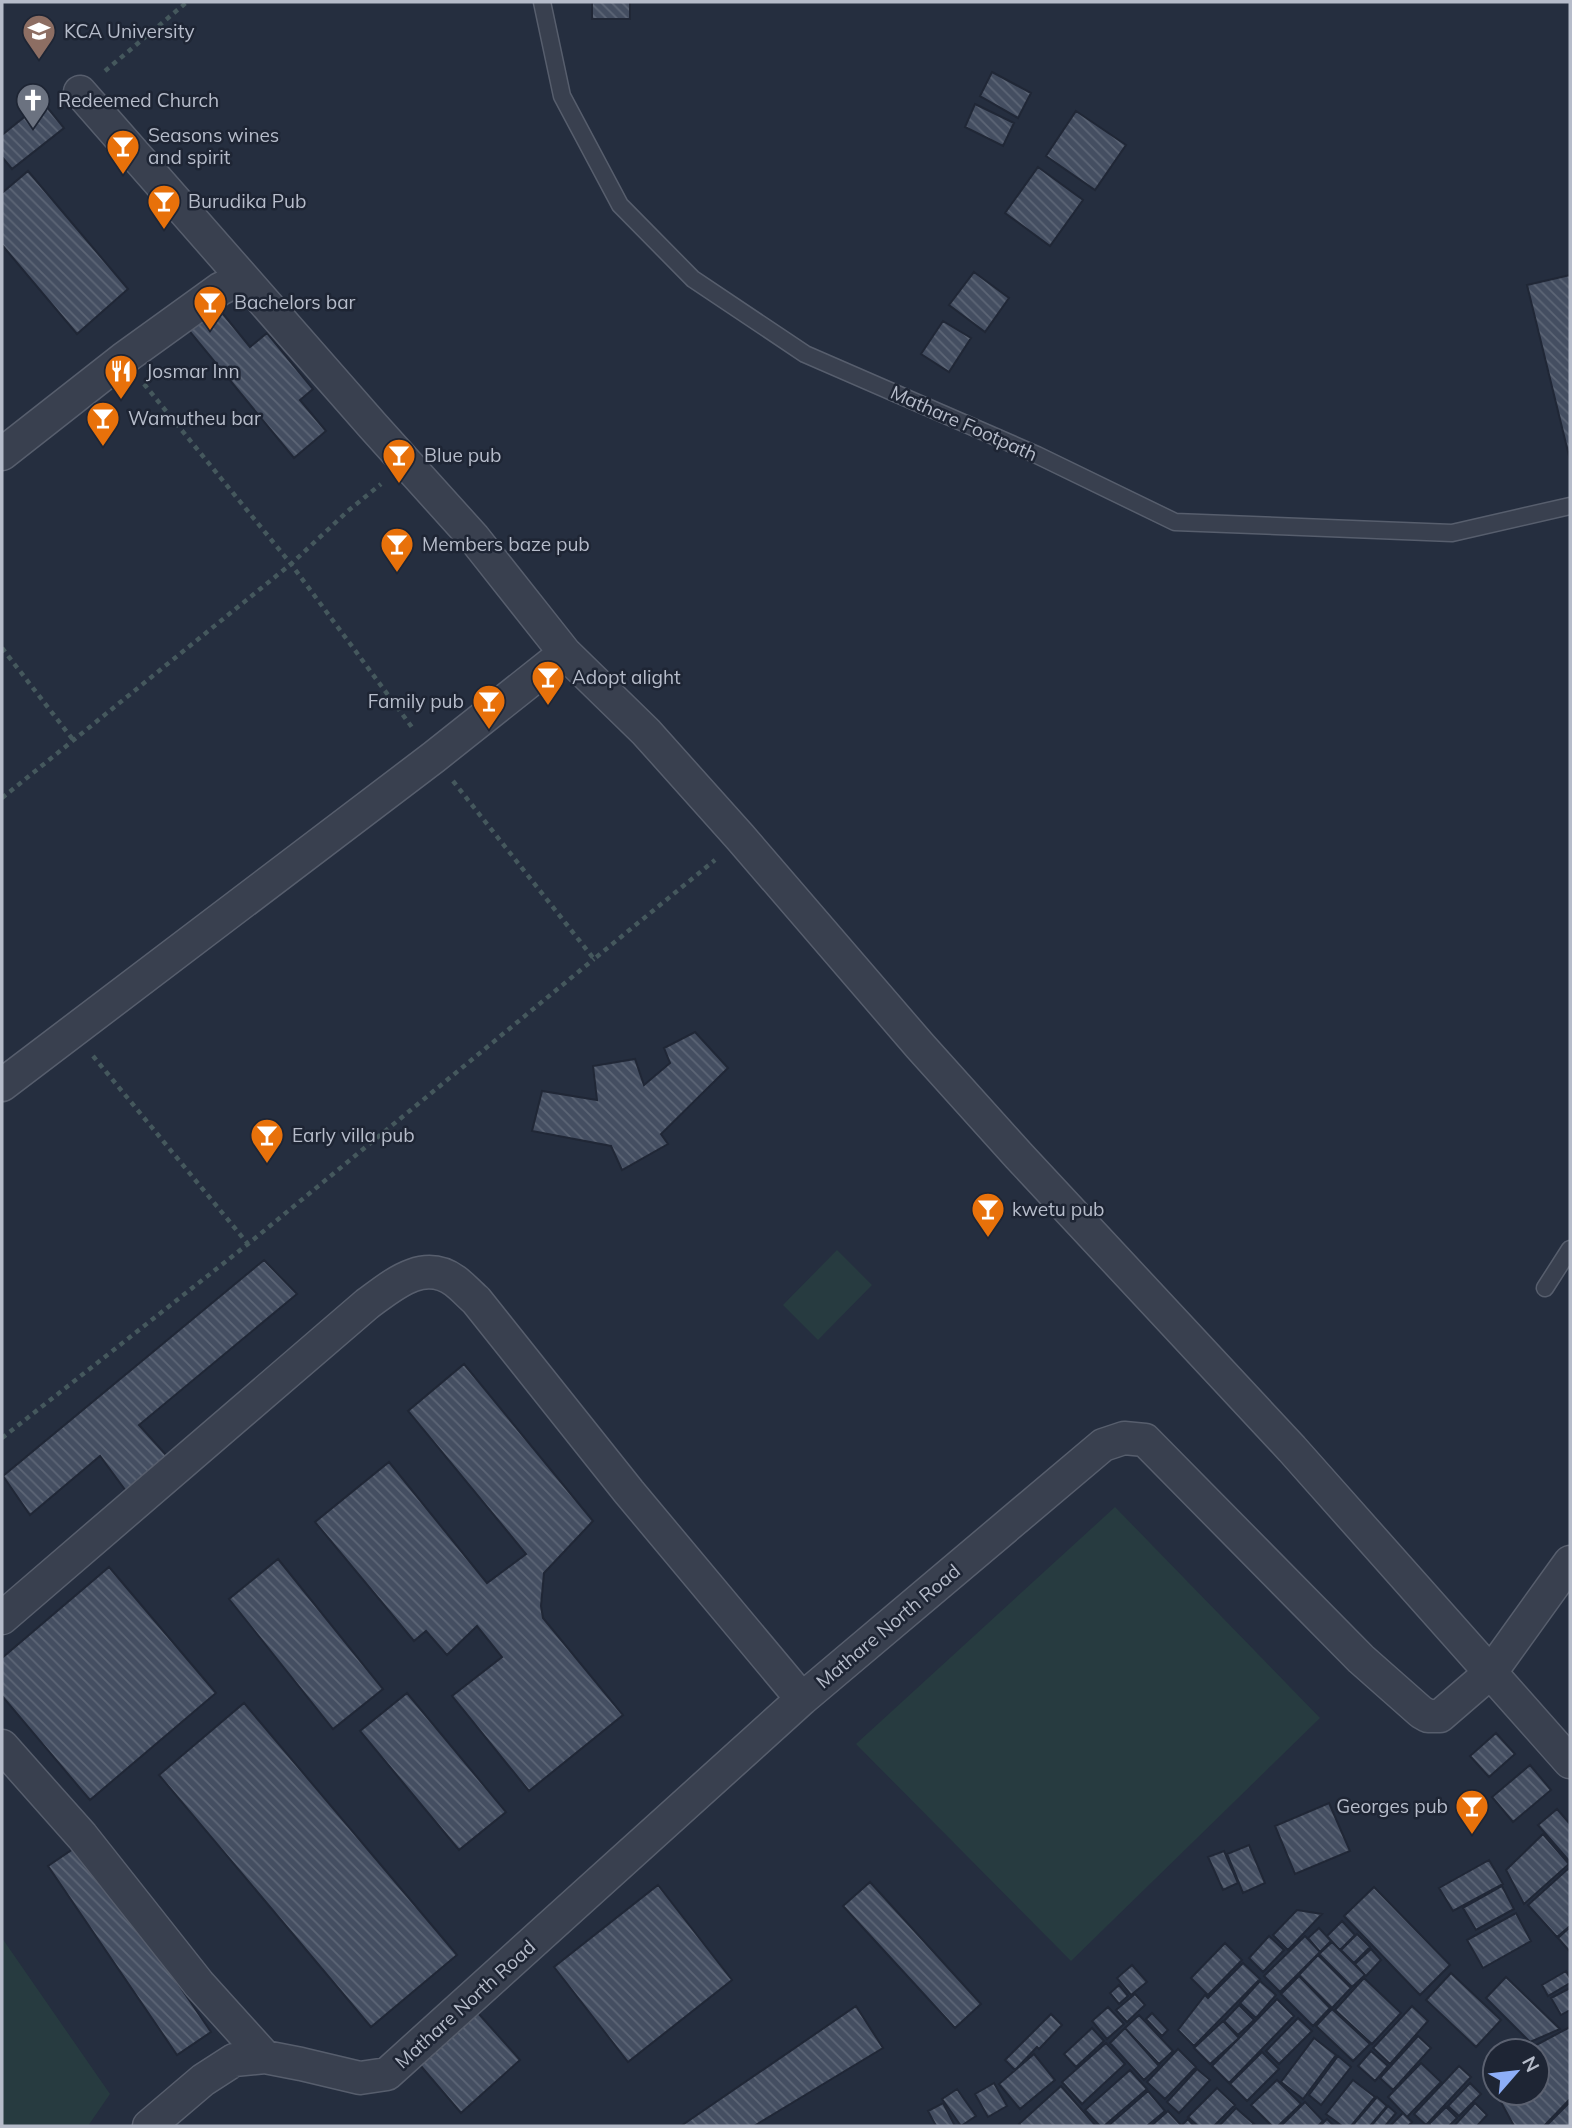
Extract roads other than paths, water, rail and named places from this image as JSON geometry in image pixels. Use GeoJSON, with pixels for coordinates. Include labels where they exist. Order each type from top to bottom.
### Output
{"type":"FeatureCollection","features":[{"type":"Feature","properties":{"kind":"street"},"geometry":{"type":"LineString","coordinates":[[80,92],[474,538],[565,653],[646,732],[920,1046],[1292,1449],[1570,1762]]}},
{"type":"Feature","properties":{"kind":"street"},"geometry":{"type":"LineString","coordinates":[[2,454],[123,359],[220,289],[242,278]]}},
{"type":"Feature","properties":{"kind":"street"},"geometry":{"type":"LineString","coordinates":[[2,1085],[434,757],[565,653]]}},
{"type":"Feature","properties":{"kind":"street"},"geometry":{"type":"LineString","coordinates":[[2,1618],[367,1304],[414,1273],[435,1273],[454,1280],[476,1300],[629,1492],[802,1699]]}},
{"type":"Feature","properties":{"kind":"street","name":"Mathare North Road"},"geometry":{"type":"LineString","coordinates":[[149,2126],[203,2080],[234,2060],[265,2057],[360,2078],[387,2074],[802,1699],[1103,1445],[1124,1438],[1145,1440],[1362,1659],[1428,1716],[1440,1716],[1490,1672],[1570,1562]]}},
{"type":"Feature","properties":{"kind":"street"},"geometry":{"type":"LineString","coordinates":[[2,1746],[82,1836],[199,1984],[265,2057]]}},
{"type":"Feature","properties":{"kind":"lane","name":"Mathare Footpath"},"geometry":{"type":"LineString","coordinates":[[542,2],[562,96],[620,205],[693,279],[805,354],[1037,455],[1175,522],[1452,534],[1570,506]]}},
{"type":"Feature","properties":{"kind":"lane"},"geometry":{"type":"LineString","coordinates":[[1545,1289],[1570,1249]]}},
{"type":"Feature","properties":{"kind":"place","name":"KCA University"},"geometry":{"type":"Point","coordinates":[39,61]}},
{"type":"Feature","properties":{"kind":"place","name":"Redeemed Church"},"geometry":{"type":"Point","coordinates":[33,130]}},
{"type":"Feature","properties":{"kind":"place","name":"Seasons wines and spirit"},"geometry":{"type":"Point","coordinates":[123,176]}},
{"type":"Feature","properties":{"kind":"place","name":"Burudika Pub"},"geometry":{"type":"Point","coordinates":[164,231]}},
{"type":"Feature","properties":{"kind":"place","name":"Bachelors bar"},"geometry":{"type":"Point","coordinates":[210,332]}},
{"type":"Feature","properties":{"kind":"place","name":"Josmar Inn"},"geometry":{"type":"Point","coordinates":[121,401]}},
{"type":"Feature","properties":{"kind":"place","name":"Wamutheu bar"},"geometry":{"type":"Point","coordinates":[103,448]}},
{"type":"Feature","properties":{"kind":"place","name":"Blue pub"},"geometry":{"type":"Point","coordinates":[399,485]}},
{"type":"Feature","properties":{"kind":"place","name":"Members baze pub"},"geometry":{"type":"Point","coordinates":[397,574]}},
{"type":"Feature","properties":{"kind":"place","name":"Adopt alight"},"geometry":{"type":"Point","coordinates":[548,707]}},
{"type":"Feature","properties":{"kind":"place","name":"Family pub"},"geometry":{"type":"Point","coordinates":[489,731]}},
{"type":"Feature","properties":{"kind":"place","name":"Early villa pub"},"geometry":{"type":"Point","coordinates":[267,1165]}},
{"type":"Feature","properties":{"kind":"place","name":"kwetu pub"},"geometry":{"type":"Point","coordinates":[988,1239]}},
{"type":"Feature","properties":{"kind":"place","name":"Georges pub"},"geometry":{"type":"Point","coordinates":[1472,1836]}}]}
